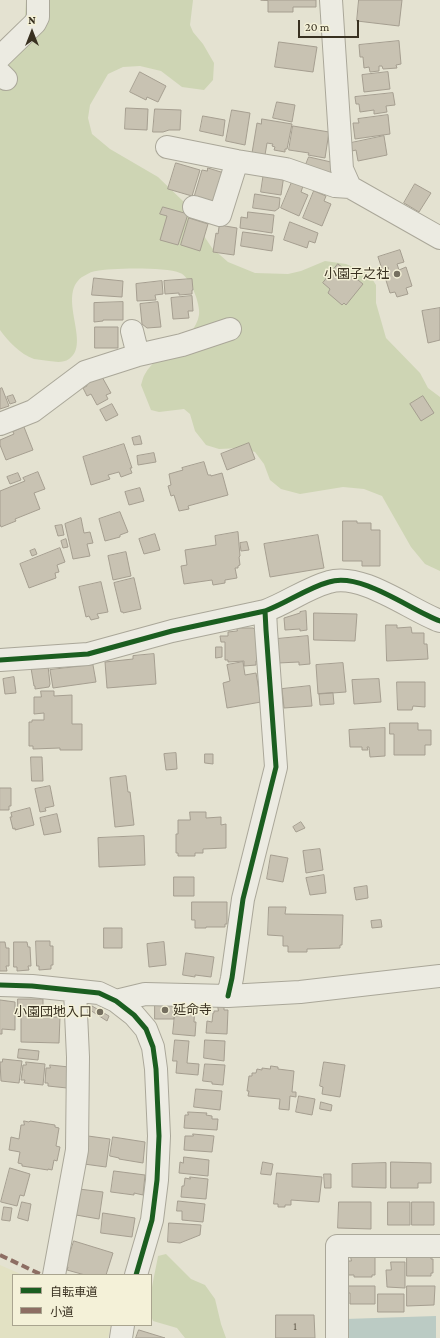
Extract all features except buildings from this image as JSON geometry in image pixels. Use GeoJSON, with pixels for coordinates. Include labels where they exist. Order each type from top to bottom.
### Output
{"type":"FeatureCollection","features":[{"type":"Feature","properties":{"kind":"street"},"geometry":{"type":"LineString","coordinates":[[0,57],[35,22],[38,17],[38,0]]}},
{"type":"Feature","properties":{"kind":"street"},"geometry":{"type":"LineString","coordinates":[[331,0],[342,169],[350,187]]}},
{"type":"Feature","properties":{"kind":"street"},"geometry":{"type":"LineString","coordinates":[[167,147],[237,162],[286,169],[335,186],[350,187],[440,238]]}},
{"type":"Feature","properties":{"kind":"street"},"geometry":{"type":"LineString","coordinates":[[194,207],[220,215],[237,162]]}},
{"type":"Feature","properties":{"kind":"street"},"geometry":{"type":"LineString","coordinates":[[0,424],[33,411],[85,372],[138,355],[182,345],[230,329]]}},
{"type":"Feature","properties":{"kind":"street"},"geometry":{"type":"LineString","coordinates":[[132,332],[138,355]]}},
{"type":"Feature","properties":{"kind":"street"},"geometry":{"type":"LineString","coordinates":[[0,660],[88,654],[172,631],[266,611],[329,582],[339,580],[356,582],[373,588],[440,621]]}},
{"type":"Feature","properties":{"kind":"street"},"geometry":{"type":"LineString","coordinates":[[228,996],[232,978],[243,899],[276,767],[266,630],[266,611]]}},
{"type":"Feature","properties":{"kind":"street"},"geometry":{"type":"LineString","coordinates":[[116,1001],[145,994],[228,996],[300,992],[440,976]]}},
{"type":"Feature","properties":{"kind":"street"},"geometry":{"type":"LineString","coordinates":[[0,985],[32,986],[98,993],[116,1001],[134,1015],[146,1029],[153,1047],[156,1069],[159,1136],[157,1180],[152,1220],[136,1274]]}},
{"type":"Feature","properties":{"kind":"street"},"geometry":{"type":"LineString","coordinates":[[54,1274],[77,1150],[78,1057],[74,991]]}},
{"type":"Feature","properties":{"kind":"street"},"geometry":{"type":"LineString","coordinates":[[337,1338],[337,1246],[440,1246]]}},
{"type":"Feature","properties":{"kind":"street"},"geometry":{"type":"LineString","coordinates":[[121,1338],[123,1326]]}},
{"type":"Feature","properties":{"kind":"green space"},"geometry":{"type":"Polygon","coordinates":[[[26,0],[193,0],[190,25],[193,32],[203,44],[214,63],[213,80],[204,90],[182,87],[161,71],[140,66],[123,67],[108,74],[90,105],[88,118],[92,134],[110,149],[158,177],[185,203],[212,248],[228,262],[255,273],[288,274],[301,271],[325,261],[346,264],[369,274],[376,285],[376,303],[386,338],[420,373],[428,388],[440,397],[440,571],[425,564],[411,547],[382,496],[364,489],[343,487],[300,494],[281,489],[270,480],[264,464],[255,452],[241,448],[219,449],[206,445],[195,431],[190,414],[184,409],[159,412],[151,410],[141,385],[144,375],[158,359],[191,332],[199,315],[197,298],[184,275],[173,271],[163,270],[113,269],[94,271],[82,277],[75,285],[72,296],[77,343],[75,352],[69,359],[64,361],[59,362],[29,357],[15,347],[0,330],[0,45],[12,33],[25,16],[26,0]]]}},
{"type":"Feature","properties":{"kind":"green space"},"geometry":{"type":"Polygon","coordinates":[[[166,1254],[191,1279],[205,1285],[215,1299],[226,1338],[185,1338],[177,1328],[153,1321],[152,1289],[158,1256],[166,1254]]]}},
{"type":"Feature","properties":{"kind":"green space"},"geometry":{"type":"Polygon","coordinates":[[[0,1265],[21,1274],[12,1274],[12,1326],[111,1326],[108,1338],[0,1338],[0,1265]]]}},
{"type":"Feature","properties":{"kind":"shaded area"},"geometry":{"type":"Polygon","coordinates":[[[436,1316],[436,1338],[346,1338],[345,1319],[436,1316]]]}},
{"type":"Feature","properties":{"kind":"marked path"},"geometry":{"type":"LineString","coordinates":[[0,1255],[40,1274]]}},
{"type":"Feature","properties":{"kind":"cycle path"},"geometry":{"type":"LineString","coordinates":[[0,660],[88,654],[172,631],[265,611],[321,585],[342,580],[356,582],[371,587],[440,621]]}},
{"type":"Feature","properties":{"kind":"cycle path"},"geometry":{"type":"LineString","coordinates":[[228,996],[232,978],[243,899],[276,767],[265,611]]}},
{"type":"Feature","properties":{"kind":"cycle path"},"geometry":{"type":"LineString","coordinates":[[0,985],[32,986],[99,993],[116,1001],[134,1015],[146,1029],[153,1047],[156,1069],[159,1136],[157,1180],[152,1220],[136,1274]]}},
{"type":"Feature","properties":{"kind":"place","name":"小園子之社"},"geometry":{"type":"Point","coordinates":[397,274]}},
{"type":"Feature","properties":{"kind":"place","name":"延命寺"},"geometry":{"type":"Point","coordinates":[165,1010]}},
{"type":"Feature","properties":{"kind":"place","name":"小園団地入口"},"geometry":{"type":"Point","coordinates":[100,1012]}}]}
